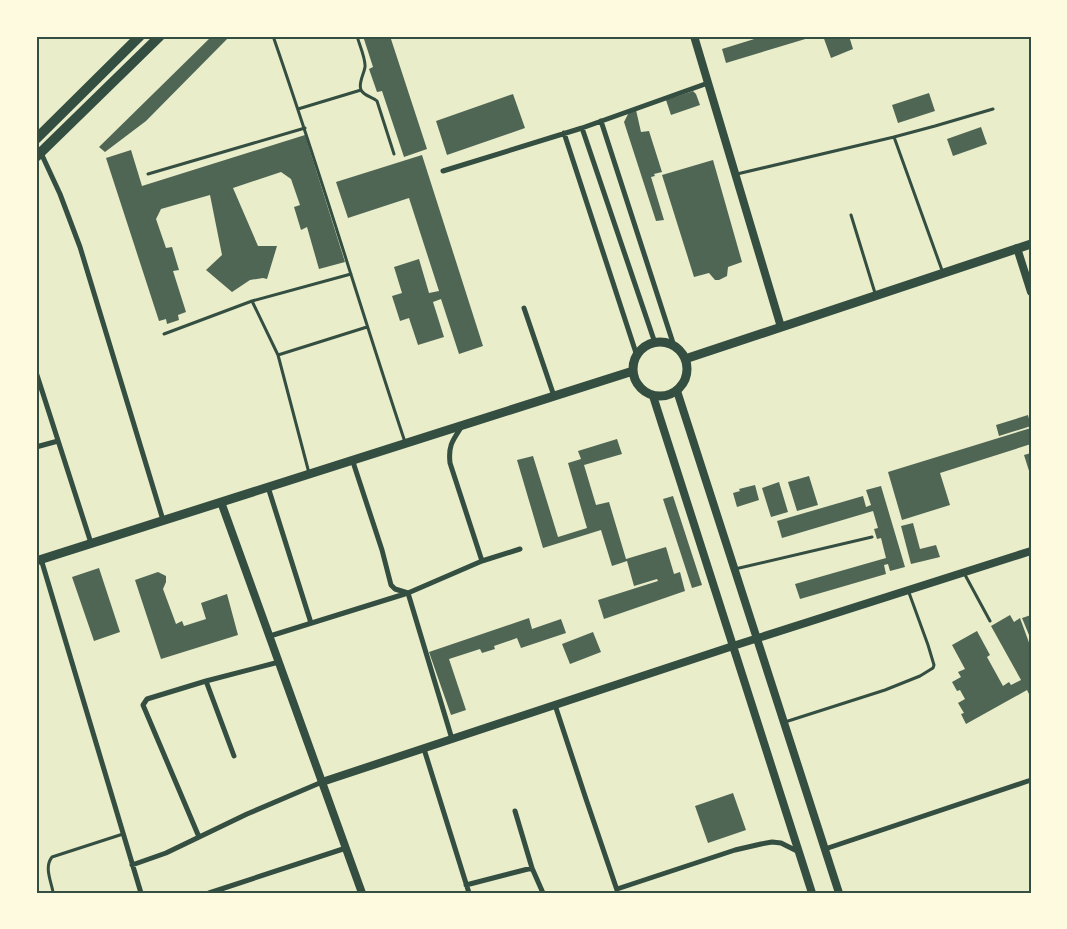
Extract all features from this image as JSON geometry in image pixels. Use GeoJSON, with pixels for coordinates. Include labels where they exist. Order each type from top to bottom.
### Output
{"type":"FeatureCollection","features":[{"type":"Feature","properties":{"kind":"highway"},"geometry":{"type":"LineString","coordinates":[[36,139],[140,36]]}},
{"type":"Feature","properties":{"kind":"highway"},"geometry":{"type":"LineString","coordinates":[[39,155],[160,36]]}},
{"type":"Feature","properties":{"kind":"main road"},"geometry":{"type":"LineString","coordinates":[[685,359],[1031,244]]}},
{"type":"Feature","properties":{"kind":"main road"},"geometry":{"type":"LineString","coordinates":[[655,343],[674,346],[685,359],[687,370],[684,382],[677,391],[666,396],[653,396],[643,391],[636,382],[633,371],[634,363],[641,350],[655,343]]}},
{"type":"Feature","properties":{"kind":"main road"},"geometry":{"type":"LineString","coordinates":[[39,560],[633,371]]}},
{"type":"Feature","properties":{"kind":"street"},"geometry":{"type":"LineString","coordinates":[[694,36],[782,327]]}},
{"type":"Feature","properties":{"kind":"street"},"geometry":{"type":"LineString","coordinates":[[443,171],[582,128],[708,83]]}},
{"type":"Feature","properties":{"kind":"street"},"geometry":{"type":"LineString","coordinates":[[601,121],[674,346]]}},
{"type":"Feature","properties":{"kind":"street"},"geometry":{"type":"LineString","coordinates":[[582,128],[655,343]]}},
{"type":"Feature","properties":{"kind":"street"},"geometry":{"type":"LineString","coordinates":[[564,133],[637,356]]}},
{"type":"Feature","properties":{"kind":"street"},"geometry":{"type":"LineString","coordinates":[[39,155],[60,194],[80,247],[163,520]]}},
{"type":"Feature","properties":{"kind":"street"},"geometry":{"type":"LineString","coordinates":[[1017,248],[1031,292]]}},
{"type":"Feature","properties":{"kind":"street"},"geometry":{"type":"LineString","coordinates":[[524,308],[554,396]]}},
{"type":"Feature","properties":{"kind":"street"},"geometry":{"type":"LineString","coordinates":[[36,372],[91,543]]}},
{"type":"Feature","properties":{"kind":"street"},"geometry":{"type":"LineString","coordinates":[[677,391],[839,893]]}},
{"type":"Feature","properties":{"kind":"street"},"geometry":{"type":"LineString","coordinates":[[653,396],[812,893]]}},
{"type":"Feature","properties":{"kind":"street"},"geometry":{"type":"LineString","coordinates":[[462,425],[448,451],[450,463],[482,561]]}},
{"type":"Feature","properties":{"kind":"street"},"geometry":{"type":"LineString","coordinates":[[36,447],[58,441]]}},
{"type":"Feature","properties":{"kind":"street"},"geometry":{"type":"LineString","coordinates":[[353,460],[382,550],[391,585],[395,589],[408,593]]}},
{"type":"Feature","properties":{"kind":"street"},"geometry":{"type":"LineString","coordinates":[[268,487],[311,623]]}},
{"type":"Feature","properties":{"kind":"street"},"geometry":{"type":"LineString","coordinates":[[222,502],[362,893]]}},
{"type":"Feature","properties":{"kind":"street"},"geometry":{"type":"LineString","coordinates":[[270,636],[408,593],[482,561],[520,549]]}},
{"type":"Feature","properties":{"kind":"street"},"geometry":{"type":"LineString","coordinates":[[132,865],[166,853],[198,836],[322,782],[733,646],[1031,551]]}},
{"type":"Feature","properties":{"kind":"street"},"geometry":{"type":"LineString","coordinates":[[39,560],[140,893]]}},
{"type":"Feature","properties":{"kind":"street"},"geometry":{"type":"LineString","coordinates":[[408,593],[452,739]]}},
{"type":"Feature","properties":{"kind":"street"},"geometry":{"type":"LineString","coordinates":[[198,836],[143,705],[147,699],[279,662]]}},
{"type":"Feature","properties":{"kind":"street"},"geometry":{"type":"LineString","coordinates":[[206,681],[234,756]]}},
{"type":"Feature","properties":{"kind":"street"},"geometry":{"type":"LineString","coordinates":[[555,705],[618,891],[718,855],[761,844],[781,843],[800,852]]}},
{"type":"Feature","properties":{"kind":"street"},"geometry":{"type":"LineString","coordinates":[[424,749],[469,893]]}},
{"type":"Feature","properties":{"kind":"street"},"geometry":{"type":"LineString","coordinates":[[825,848],[1031,780]]}},
{"type":"Feature","properties":{"kind":"street"},"geometry":{"type":"LineString","coordinates":[[515,811],[532,868],[543,893]]}},
{"type":"Feature","properties":{"kind":"street"},"geometry":{"type":"LineString","coordinates":[[209,893],[346,848]]}},
{"type":"Feature","properties":{"kind":"street"},"geometry":{"type":"LineString","coordinates":[[466,885],[532,868]]}},
{"type":"Feature","properties":{"kind":"lane"},"geometry":{"type":"LineString","coordinates":[[273,36],[305,128],[405,443]]}},
{"type":"Feature","properties":{"kind":"lane"},"geometry":{"type":"LineString","coordinates":[[357,36],[366,64],[361,90],[377,101],[394,154]]}},
{"type":"Feature","properties":{"kind":"lane"},"geometry":{"type":"LineString","coordinates":[[298,109],[361,90]]}},
{"type":"Feature","properties":{"kind":"lane"},"geometry":{"type":"LineString","coordinates":[[736,174],[894,137],[993,109]]}},
{"type":"Feature","properties":{"kind":"lane"},"geometry":{"type":"LineString","coordinates":[[148,174],[305,128]]}},
{"type":"Feature","properties":{"kind":"lane"},"geometry":{"type":"LineString","coordinates":[[894,137],[943,273]]}},
{"type":"Feature","properties":{"kind":"lane"},"geometry":{"type":"LineString","coordinates":[[850,215],[876,295]]}},
{"type":"Feature","properties":{"kind":"lane"},"geometry":{"type":"LineString","coordinates":[[164,334],[252,301],[351,274]]}},
{"type":"Feature","properties":{"kind":"lane"},"geometry":{"type":"LineString","coordinates":[[252,301],[278,355],[310,474]]}},
{"type":"Feature","properties":{"kind":"lane"},"geometry":{"type":"LineString","coordinates":[[278,355],[367,327]]}},
{"type":"Feature","properties":{"kind":"lane"},"geometry":{"type":"LineString","coordinates":[[735,569],[872,537]]}},
{"type":"Feature","properties":{"kind":"lane"},"geometry":{"type":"LineString","coordinates":[[963,572],[990,621]]}},
{"type":"Feature","properties":{"kind":"lane"},"geometry":{"type":"LineString","coordinates":[[784,722],[885,690],[920,676],[933,668],[934,665],[928,646],[908,590]]}},
{"type":"Feature","properties":{"kind":"lane"},"geometry":{"type":"LineString","coordinates":[[53,892],[48,866],[52,857],[123,834]]}},
{"type":"Feature","properties":{"kind":"building"},"geometry":{"type":"Polygon","coordinates":[[[212,36],[230,36],[146,121],[105,152],[99,147],[212,36]]]}},
{"type":"Feature","properties":{"kind":"building"},"geometry":{"type":"Polygon","coordinates":[[[363,36],[390,36],[427,149],[404,157],[382,91],[377,92],[369,69],[373,67],[363,36]]]}},
{"type":"Feature","properties":{"kind":"building"},"geometry":{"type":"Polygon","coordinates":[[[764,36],[812,37],[726,63],[722,49],[764,36]]]}},
{"type":"Feature","properties":{"kind":"building"},"geometry":{"type":"Polygon","coordinates":[[[823,36],[849,36],[853,49],[831,58],[823,36]]]}},
{"type":"Feature","properties":{"kind":"building"},"geometry":{"type":"Polygon","coordinates":[[[693,91],[700,105],[671,115],[666,100],[693,91]]]}},
{"type":"Feature","properties":{"kind":"building"},"geometry":{"type":"Polygon","coordinates":[[[929,93],[935,111],[898,123],[892,105],[929,93]]]}},
{"type":"Feature","properties":{"kind":"building"},"geometry":{"type":"Polygon","coordinates":[[[513,94],[525,128],[447,155],[436,121],[513,94]]]}},
{"type":"Feature","properties":{"kind":"building"},"geometry":{"type":"Polygon","coordinates":[[[636,110],[641,132],[649,131],[662,172],[651,177],[664,220],[656,221],[624,122],[629,112],[636,110]]]}},
{"type":"Feature","properties":{"kind":"building"},"geometry":{"type":"Polygon","coordinates":[[[981,127],[987,144],[953,156],[947,139],[981,127]]]}},
{"type":"Feature","properties":{"kind":"building"},"geometry":{"type":"Polygon","coordinates":[[[305,135],[345,262],[319,269],[307,227],[301,230],[294,207],[300,205],[291,179],[281,172],[233,188],[258,246],[277,246],[267,279],[250,280],[232,292],[206,270],[222,255],[210,195],[161,209],[156,219],[166,248],[172,247],[179,270],[173,271],[186,312],[178,315],[179,320],[167,324],[166,319],[159,321],[106,158],[131,150],[142,186],[305,135]]]}},
{"type":"Feature","properties":{"kind":"building"},"geometry":{"type":"Polygon","coordinates":[[[422,155],[483,346],[459,354],[441,299],[433,302],[444,337],[418,345],[409,318],[400,321],[392,296],[402,293],[394,267],[419,259],[429,293],[439,291],[409,198],[348,218],[336,182],[422,155]]]}},
{"type":"Feature","properties":{"kind":"building"},"geometry":{"type":"Polygon","coordinates":[[[713,160],[742,262],[728,267],[727,276],[719,280],[715,280],[709,273],[694,277],[662,175],[713,160]]]}},
{"type":"Feature","properties":{"kind":"building"},"geometry":{"type":"Polygon","coordinates":[[[1028,415],[1031,426],[999,436],[996,425],[1028,415]]]}},
{"type":"Feature","properties":{"kind":"building"},"geometry":{"type":"Polygon","coordinates":[[[1031,428],[1031,444],[940,473],[950,505],[902,520],[888,472],[1031,428]]]}},
{"type":"Feature","properties":{"kind":"building"},"geometry":{"type":"Polygon","coordinates":[[[617,439],[622,454],[584,465],[596,505],[609,502],[626,559],[666,547],[674,574],[680,572],[685,591],[604,619],[598,600],[658,581],[657,579],[634,586],[627,561],[612,566],[601,530],[543,548],[517,460],[533,456],[558,537],[587,528],[568,463],[581,459],[578,451],[617,439]]]}},
{"type":"Feature","properties":{"kind":"building"},"geometry":{"type":"Polygon","coordinates":[[[1031,453],[1031,474],[1030,474],[1024,455],[1031,453]]]}},
{"type":"Feature","properties":{"kind":"building"},"geometry":{"type":"Polygon","coordinates":[[[809,476],[818,505],[797,511],[788,482],[809,476]]]}},
{"type":"Feature","properties":{"kind":"building"},"geometry":{"type":"Polygon","coordinates":[[[779,482],[788,512],[771,517],[762,488],[779,482]]]}},
{"type":"Feature","properties":{"kind":"building"},"geometry":{"type":"Polygon","coordinates":[[[755,485],[759,500],[737,507],[733,493],[740,491],[739,489],[755,485]]]}},
{"type":"Feature","properties":{"kind":"building"},"geometry":{"type":"Polygon","coordinates":[[[881,486],[905,567],[890,571],[888,564],[884,565],[886,574],[800,599],[795,584],[886,558],[881,538],[877,539],[874,529],[878,528],[873,511],[782,538],[777,521],[863,496],[866,507],[871,505],[866,490],[881,486]]]}},
{"type":"Feature","properties":{"kind":"building"},"geometry":{"type":"Polygon","coordinates":[[[673,496],[702,585],[692,588],[663,499],[673,496]]]}},
{"type":"Feature","properties":{"kind":"building"},"geometry":{"type":"Polygon","coordinates":[[[913,523],[920,549],[936,545],[940,557],[911,564],[901,526],[913,523]]]}},
{"type":"Feature","properties":{"kind":"building"},"geometry":{"type":"Polygon","coordinates":[[[99,568],[120,632],[94,641],[72,577],[99,568]]]}},
{"type":"Feature","properties":{"kind":"building"},"geometry":{"type":"Polygon","coordinates":[[[158,572],[166,576],[163,589],[176,624],[182,621],[184,626],[206,619],[201,603],[227,594],[238,635],[161,659],[135,580],[158,572]]]}},
{"type":"Feature","properties":{"kind":"building"},"geometry":{"type":"Polygon","coordinates":[[[1010,615],[1014,622],[1020,618],[1031,648],[1031,698],[1027,690],[966,724],[961,714],[964,713],[958,703],[965,699],[952,682],[961,677],[958,672],[965,669],[952,645],[977,631],[990,655],[987,657],[1003,686],[1009,682],[1011,685],[1021,680],[991,626],[1010,615]]]}},
{"type":"Feature","properties":{"kind":"building"},"geometry":{"type":"Polygon","coordinates":[[[1031,615],[1031,640],[1022,618],[1031,615]]]}},
{"type":"Feature","properties":{"kind":"building"},"geometry":{"type":"Polygon","coordinates":[[[529,618],[532,629],[561,619],[566,633],[521,648],[517,638],[494,646],[495,649],[482,653],[480,649],[449,659],[466,710],[451,715],[429,652],[529,618]]]}},
{"type":"Feature","properties":{"kind":"building"},"geometry":{"type":"Polygon","coordinates":[[[593,632],[601,652],[570,664],[562,644],[593,632]]]}},
{"type":"Feature","properties":{"kind":"building"},"geometry":{"type":"Polygon","coordinates":[[[733,793],[746,830],[708,843],[695,806],[733,793]]]}}]}
